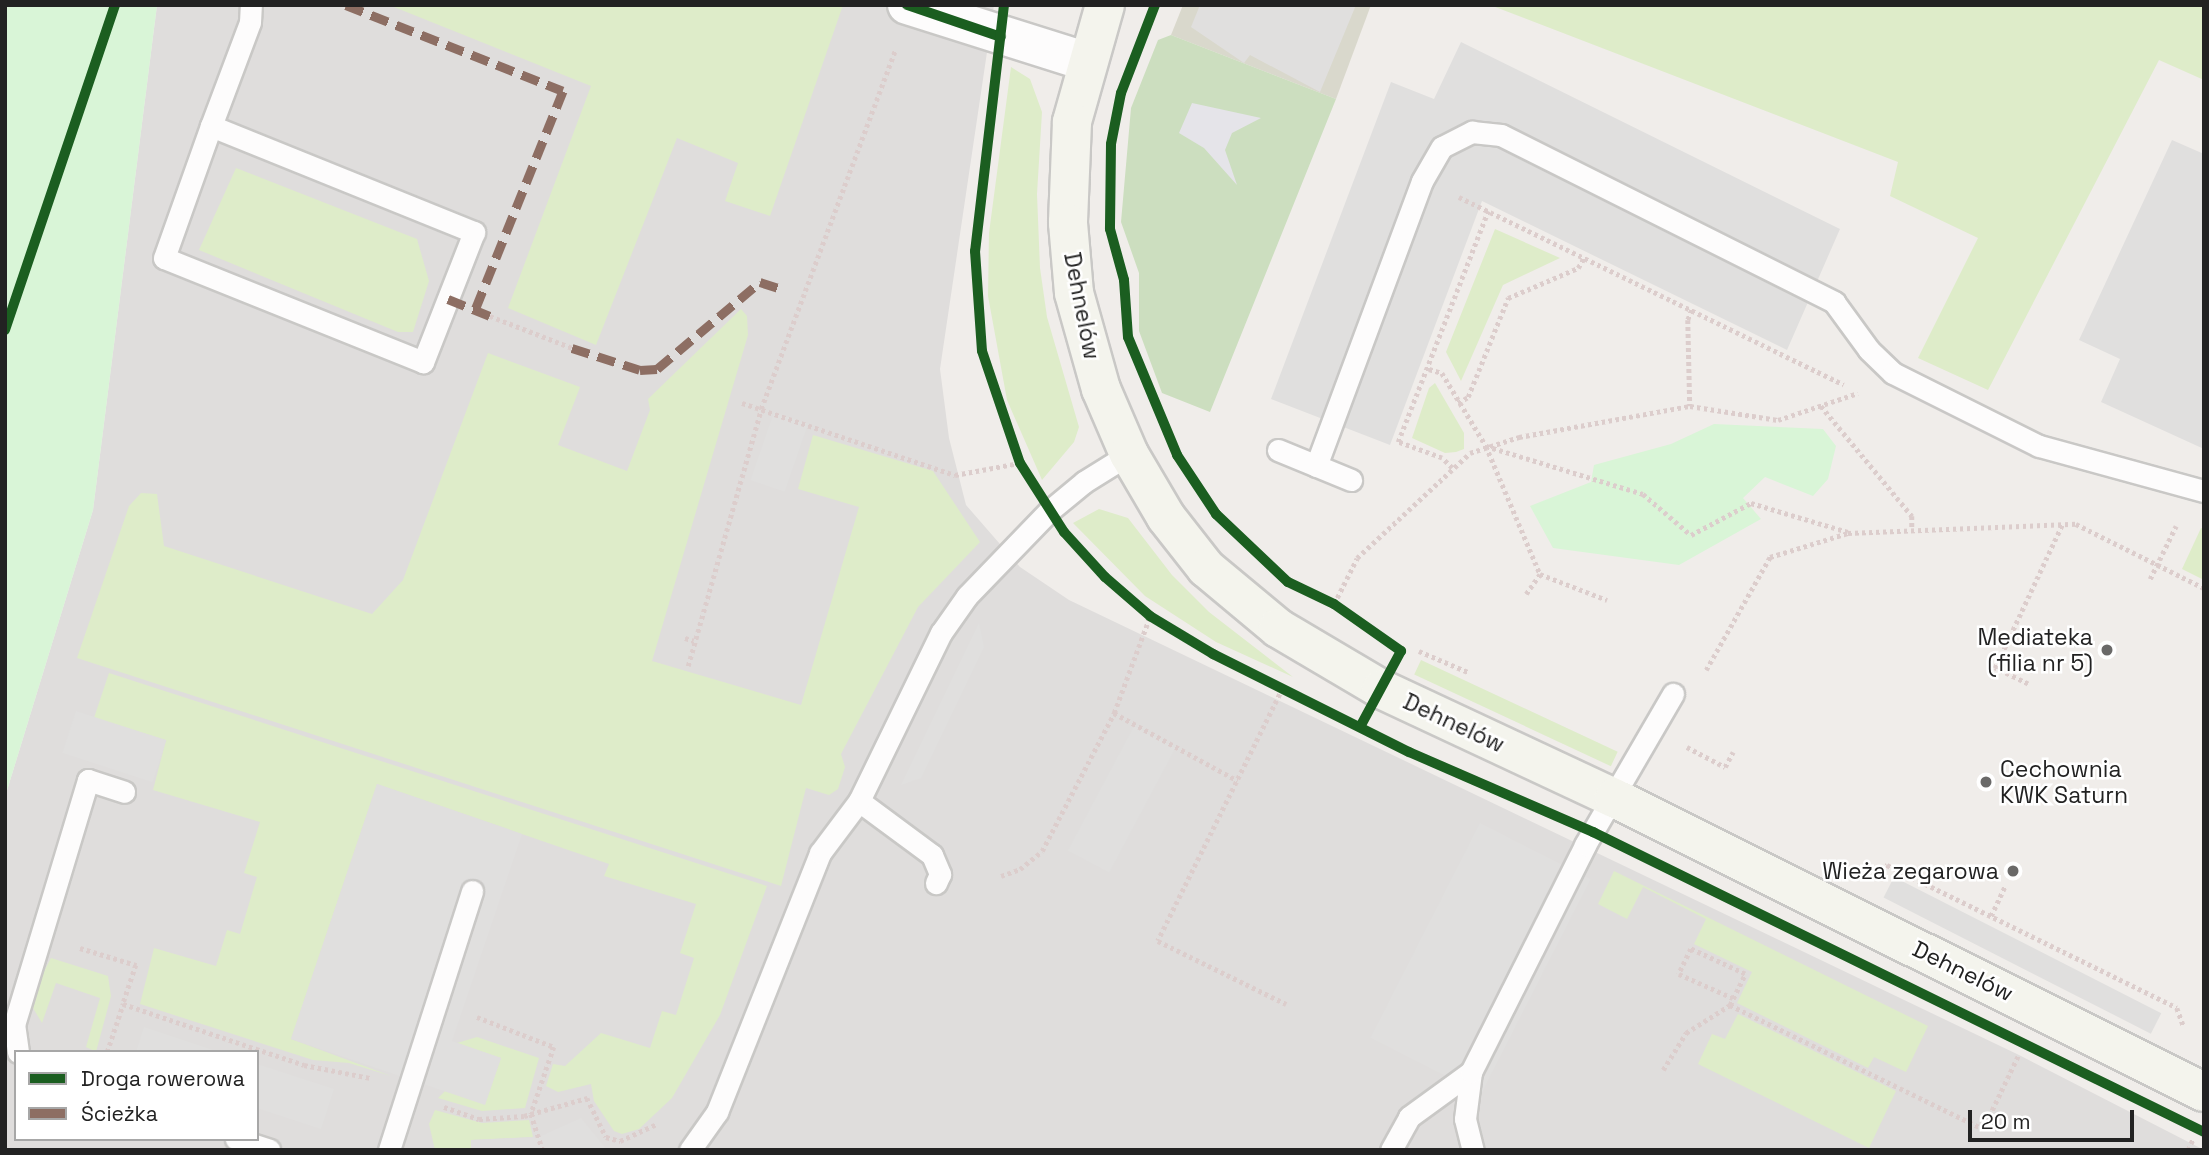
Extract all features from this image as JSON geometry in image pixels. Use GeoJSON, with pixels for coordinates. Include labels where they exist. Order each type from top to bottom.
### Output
{"type":"FeatureCollection","features":[{"type":"Feature","properties":{"kind":"street","name":"Dehnelów"},"geometry":{"type":"LineString","coordinates":[[1105,5],[1072,122],[1069,257],[1090,358],[1129,454],[1184,543],[1224,585],[1278,628],[1381,689],[1614,797],[2204,1092]]}},
{"type":"Feature","properties":{"kind":"street"},"geometry":{"type":"LineString","coordinates":[[909,6],[1088,62]]}},
{"type":"Feature","properties":{"kind":"lane"},"geometry":{"type":"LineString","coordinates":[[211,126],[474,232],[423,362],[164,258],[211,126],[250,22],[251,5]]}},
{"type":"Feature","properties":{"kind":"lane"},"geometry":{"type":"LineString","coordinates":[[1316,466],[1422,181],[1442,147],[1472,132],[1501,135],[1834,302],[1870,350],[1894,373],[2039,446],[2204,491]]}},
{"type":"Feature","properties":{"kind":"lane"},"geometry":{"type":"LineString","coordinates":[[1278,450],[1351,480]]}},
{"type":"Feature","properties":{"kind":"lane"},"geometry":{"type":"LineString","coordinates":[[690,1150],[717,1112],[820,853],[859,801],[926,661],[956,610],[1049,511],[1084,482],[1129,454]]}},
{"type":"Feature","properties":{"kind":"lane"},"geometry":{"type":"LineString","coordinates":[[1473,1150],[1465,1119],[1471,1072],[1585,845],[1672,694]]}},
{"type":"Feature","properties":{"kind":"lane"},"geometry":{"type":"LineString","coordinates":[[18,1050],[14,1025],[88,780],[124,793]]}},
{"type":"Feature","properties":{"kind":"lane"},"geometry":{"type":"LineString","coordinates":[[859,801],[932,855],[940,874],[936,883]]}},
{"type":"Feature","properties":{"kind":"lane"},"geometry":{"type":"LineString","coordinates":[[389,1150],[472,891]]}},
{"type":"Feature","properties":{"kind":"lane"},"geometry":{"type":"LineString","coordinates":[[1391,1150],[1409,1117],[1471,1072]]}},
{"type":"Feature","properties":{"kind":"lane"},"geometry":{"type":"LineString","coordinates":[[242,1141],[269,1150]]}},
{"type":"Feature","properties":{"kind":"path"},"geometry":{"type":"LineString","coordinates":[[688,666],[761,409],[909,6]]}},
{"type":"Feature","properties":{"kind":"path"},"geometry":{"type":"LineString","coordinates":[[1422,181],[1871,398]]}},
{"type":"Feature","properties":{"kind":"path"},"geometry":{"type":"LineString","coordinates":[[1452,468],[1442,458],[1398,442],[1429,369],[1488,211]]}},
{"type":"Feature","properties":{"kind":"path"},"geometry":{"type":"LineString","coordinates":[[1458,403],[1468,397],[1508,298],[1578,268],[1584,258]]}},
{"type":"Feature","properties":{"kind":"path"},"geometry":{"type":"LineString","coordinates":[[1690,406],[1688,320],[1692,310]]}},
{"type":"Feature","properties":{"kind":"path"},"geometry":{"type":"LineString","coordinates":[[490,316],[572,348]]}},
{"type":"Feature","properties":{"kind":"path"},"geometry":{"type":"LineString","coordinates":[[1429,369],[1442,373],[1486,446],[1541,574],[1607,600]]}},
{"type":"Feature","properties":{"kind":"path"},"geometry":{"type":"LineString","coordinates":[[1334,604],[1357,558],[1452,468],[1486,446],[1690,406],[1778,420],[1859,393]]}},
{"type":"Feature","properties":{"kind":"path"},"geometry":{"type":"LineString","coordinates":[[742,402],[955,475],[976,475],[1020,463]]}},
{"type":"Feature","properties":{"kind":"path"},"geometry":{"type":"LineString","coordinates":[[1821,406],[1912,516],[1912,527]]}},
{"type":"Feature","properties":{"kind":"path"},"geometry":{"type":"LineString","coordinates":[[1486,446],[1643,494],[1690,535],[1751,503],[1849,533]]}},
{"type":"Feature","properties":{"kind":"path"},"geometry":{"type":"LineString","coordinates":[[2150,579],[2178,520]]}},
{"type":"Feature","properties":{"kind":"path"},"geometry":{"type":"LineString","coordinates":[[1704,673],[1770,557],[1849,533],[1912,527],[2076,524],[2204,589]]}},
{"type":"Feature","properties":{"kind":"path"},"geometry":{"type":"LineString","coordinates":[[2028,684],[1994,668],[2062,525]]}},
{"type":"Feature","properties":{"kind":"path"},"geometry":{"type":"LineString","coordinates":[[1526,594],[1541,574]]}},
{"type":"Feature","properties":{"kind":"path"},"geometry":{"type":"LineString","coordinates":[[1001,876],[1042,851],[1114,713],[1150,616]]}},
{"type":"Feature","properties":{"kind":"path"},"geometry":{"type":"LineString","coordinates":[[685,638],[694,641]]}},
{"type":"Feature","properties":{"kind":"path"},"geometry":{"type":"LineString","coordinates":[[1283,688],[1158,941],[1286,1004]]}},
{"type":"Feature","properties":{"kind":"path"},"geometry":{"type":"LineString","coordinates":[[1114,713],[1238,781]]}},
{"type":"Feature","properties":{"kind":"path"},"geometry":{"type":"LineString","coordinates":[[1681,744],[1725,767],[1733,752]]}},
{"type":"Feature","properties":{"kind":"path"},"geometry":{"type":"LineString","coordinates":[[1991,916],[2005,886]]}},
{"type":"Feature","properties":{"kind":"path"},"geometry":{"type":"LineString","coordinates":[[1663,1070],[1686,1032],[1716,1018],[1730,1005],[1745,974],[1691,949],[1679,974],[1733,998]]}},
{"type":"Feature","properties":{"kind":"path"},"geometry":{"type":"LineString","coordinates":[[108,1050],[123,1004]]}},
{"type":"Feature","properties":{"kind":"path"},"geometry":{"type":"LineString","coordinates":[[1730,1005],[1983,1129],[2025,1043]]}},
{"type":"Feature","properties":{"kind":"path"},"geometry":{"type":"LineString","coordinates":[[480,1006],[476,1019],[554,1047],[531,1114],[543,1150]]}},
{"type":"Feature","properties":{"kind":"shaded area"},"geometry":{"type":"Polygon","coordinates":[[[157,5],[994,5],[940,369],[949,438],[966,505],[1020,567],[1069,600],[2019,1055],[2204,1150],[5,1150],[5,797],[93,510],[157,5]]]}},
{"type":"Feature","properties":{"kind":"shaded area"},"geometry":{"type":"Polygon","coordinates":[[[1183,5],[1371,5],[1336,99],[1171,35],[1183,5]]]}},
{"type":"Feature","properties":{"kind":"shaded area"},"geometry":{"type":"Polygon","coordinates":[[[1200,5],[1356,5],[1320,92],[1250,55],[1244,63],[1191,27],[1200,5]]]}},
{"type":"Feature","properties":{"kind":"shaded area"},"geometry":{"type":"Polygon","coordinates":[[[1461,42],[1840,229],[1787,350],[1482,201],[1390,445],[1271,399],[1391,82],[1434,99],[1461,42]]]}},
{"type":"Feature","properties":{"kind":"shaded area"},"geometry":{"type":"Polygon","coordinates":[[[1192,103],[1261,118],[1232,133],[1225,150],[1237,185],[1204,148],[1179,133],[1192,103]]]}},
{"type":"Feature","properties":{"kind":"shaded area"},"geometry":{"type":"Polygon","coordinates":[[[2172,140],[2204,154],[2204,449],[2101,402],[2120,359],[2079,340],[2172,140]]]}},
{"type":"Feature","properties":{"kind":"shaded area"},"geometry":{"type":"Polygon","coordinates":[[[774,412],[808,424],[785,492],[751,480],[774,412]]]}},
{"type":"Feature","properties":{"kind":"shaded area"},"geometry":{"type":"Polygon","coordinates":[[[979,623],[984,647],[921,778],[901,785],[979,623]]]}},
{"type":"Feature","properties":{"kind":"shaded area"},"geometry":{"type":"Polygon","coordinates":[[[76,711],[166,740],[153,782],[62,753],[76,711]]]}},
{"type":"Feature","properties":{"kind":"shaded area"},"geometry":{"type":"Polygon","coordinates":[[[1134,726],[1175,748],[1109,873],[1068,850],[1134,726]]]}},
{"type":"Feature","properties":{"kind":"shaded area"},"geometry":{"type":"Polygon","coordinates":[[[377,784],[522,834],[452,1041],[501,1058],[485,1105],[291,1039],[377,784]]]}},
{"type":"Feature","properties":{"kind":"shaded area"},"geometry":{"type":"Polygon","coordinates":[[[1480,823],[1590,879],[1481,1094],[1371,1038],[1480,823]]]}},
{"type":"Feature","properties":{"kind":"shaded area"},"geometry":{"type":"Polygon","coordinates":[[[1894,877],[2161,1013],[2151,1034],[1884,897],[1894,877]]]}},
{"type":"Feature","properties":{"kind":"shaded area"},"geometry":{"type":"Polygon","coordinates":[[[144,1027],[213,1050],[137,1050],[144,1027]]]}},
{"type":"Feature","properties":{"kind":"shaded area"},"geometry":{"type":"Polygon","coordinates":[[[259,1065],[334,1089],[321,1129],[259,1109],[259,1065]]]}},
{"type":"Feature","properties":{"kind":"shaded area"},"geometry":{"type":"Polygon","coordinates":[[[581,1118],[607,1150],[471,1150],[471,1140],[539,1137],[581,1118]]]}},
{"type":"Feature","properties":{"kind":"green space"},"geometry":{"type":"Polygon","coordinates":[[[5,5],[157,5],[93,510],[5,797],[5,5]]]}},
{"type":"Feature","properties":{"kind":"green space"},"geometry":{"type":"Polygon","coordinates":[[[389,5],[843,5],[770,216],[725,201],[738,163],[677,138],[596,345],[508,308],[591,86],[389,5]]]}},
{"type":"Feature","properties":{"kind":"green space"},"geometry":{"type":"Polygon","coordinates":[[[1490,5],[2204,5],[2204,80],[2159,60],[1988,390],[1918,358],[1978,238],[1890,196],[1898,162],[1490,5]]]}},
{"type":"Feature","properties":{"kind":"green space"},"geometry":{"type":"Polygon","coordinates":[[[1171,35],[1336,99],[1210,412],[1162,393],[1139,331],[1139,273],[1121,222],[1131,108],[1158,40],[1171,35]]]}},
{"type":"Feature","properties":{"kind":"green space"},"geometry":{"type":"Polygon","coordinates":[[[1011,67],[1030,79],[1042,112],[1037,194],[1040,268],[1047,317],[1079,427],[1074,442],[1042,480],[1007,400],[988,296],[989,233],[1011,67]]]}},
{"type":"Feature","properties":{"kind":"green space"},"geometry":{"type":"Polygon","coordinates":[[[236,168],[417,239],[429,281],[413,332],[398,332],[199,250],[236,168]]]}},
{"type":"Feature","properties":{"kind":"green space"},"geometry":{"type":"Polygon","coordinates":[[[1495,229],[1560,258],[1503,285],[1461,381],[1446,352],[1495,229]]]}},
{"type":"Feature","properties":{"kind":"green space"},"geometry":{"type":"Polygon","coordinates":[[[741,309],[747,316],[748,335],[652,661],[801,705],[859,507],[798,489],[813,435],[933,471],[980,542],[918,607],[841,754],[845,767],[838,789],[829,795],[806,788],[781,886],[77,658],[129,506],[141,493],[157,494],[164,546],[372,614],[403,580],[488,353],[580,387],[558,445],[627,471],[650,410],[648,399],[741,309]]]}},
{"type":"Feature","properties":{"kind":"green space"},"geometry":{"type":"Polygon","coordinates":[[[1435,383],[1464,433],[1464,449],[1456,452],[1445,453],[1412,438],[1429,388],[1435,383]]]}},
{"type":"Feature","properties":{"kind":"green space"},"geometry":{"type":"Polygon","coordinates":[[[1714,424],[1823,429],[1836,446],[1828,479],[1813,496],[1765,477],[1743,498],[1761,519],[1679,565],[1553,548],[1530,506],[1591,482],[1594,465],[1671,444],[1714,424]]]}},
{"type":"Feature","properties":{"kind":"green space"},"geometry":{"type":"Polygon","coordinates":[[[1099,509],[1128,518],[1172,575],[1209,612],[1293,677],[1216,642],[1145,596],[1073,523],[1099,509]]]}},
{"type":"Feature","properties":{"kind":"green space"},"geometry":{"type":"Polygon","coordinates":[[[2201,528],[2204,529],[2204,580],[2182,569],[2201,528]]]}},
{"type":"Feature","properties":{"kind":"green space"},"geometry":{"type":"Polygon","coordinates":[[[1421,660],[1618,752],[1611,766],[1414,675],[1421,660]]]}},
{"type":"Feature","properties":{"kind":"green space"},"geometry":{"type":"Polygon","coordinates":[[[109,673],[767,886],[720,1015],[672,1098],[639,1129],[622,1134],[614,1131],[594,1101],[591,1084],[558,1092],[546,1086],[553,1064],[565,1066],[601,1033],[650,1048],[662,1011],[676,1015],[694,958],[680,953],[696,904],[604,876],[609,864],[377,784],[291,1039],[391,1076],[349,1063],[313,1060],[140,1004],[154,948],[216,966],[227,930],[240,934],[257,877],[244,873],[260,822],[153,790],[166,740],[94,718],[109,673]]]}},
{"type":"Feature","properties":{"kind":"green space"},"geometry":{"type":"Polygon","coordinates":[[[1614,871],[1928,1026],[1906,1072],[1874,1057],[1868,1068],[1737,1003],[1752,972],[1694,944],[1706,919],[1643,887],[1627,919],[1598,904],[1614,871]]]}},
{"type":"Feature","properties":{"kind":"green space"},"geometry":{"type":"Polygon","coordinates":[[[51,958],[108,976],[111,996],[97,1050],[86,1047],[100,998],[56,983],[42,1023],[33,1008],[33,992],[51,958]]]}},
{"type":"Feature","properties":{"kind":"green space"},"geometry":{"type":"Polygon","coordinates":[[[1738,1014],[1896,1091],[1869,1148],[1698,1064],[1712,1034],[1725,1039],[1738,1014]]]}},
{"type":"Feature","properties":{"kind":"green space"},"geometry":{"type":"Polygon","coordinates":[[[477,1037],[539,1058],[525,1108],[482,1111],[438,1098],[445,1091],[485,1104],[501,1058],[457,1043],[477,1037]]]}},
{"type":"Feature","properties":{"kind":"green space"},"geometry":{"type":"Polygon","coordinates":[[[435,1110],[482,1123],[529,1120],[533,1137],[471,1140],[471,1150],[435,1150],[429,1124],[435,1110]]]}},
{"type":"Feature","properties":{"kind":"marked path"},"geometry":{"type":"LineString","coordinates":[[346,5],[563,91],[475,310]]}},
{"type":"Feature","properties":{"kind":"marked path"},"geometry":{"type":"LineString","coordinates":[[572,348],[640,370],[657,369],[760,282],[781,289]]}},
{"type":"Feature","properties":{"kind":"marked path"},"geometry":{"type":"LineString","coordinates":[[448,299],[490,316]]}},
{"type":"Feature","properties":{"kind":"cycle path"},"geometry":{"type":"LineString","coordinates":[[5,330],[115,5]]}},
{"type":"Feature","properties":{"kind":"cycle path"},"geometry":{"type":"LineString","coordinates":[[907,5],[1001,37]]}},
{"type":"Feature","properties":{"kind":"cycle path"},"geometry":{"type":"LineString","coordinates":[[1004,5],[975,251],[982,351],[1020,463],[1064,532],[1105,577],[1150,616],[1213,654],[1409,752],[1593,832],[2204,1132]]}},
{"type":"Feature","properties":{"kind":"cycle path"},"geometry":{"type":"LineString","coordinates":[[1155,5],[1121,93],[1111,144],[1110,229],[1124,280],[1128,337],[1177,455],[1216,514],[1288,582],[1334,604],[1401,651],[1360,727]]}},
{"type":"Feature","properties":{"kind":"place","name":"Mediateka (filia nr 5)"},"geometry":{"type":"Point","coordinates":[2107,650]}},
{"type":"Feature","properties":{"kind":"place","name":"Cechownia KWK Saturn"},"geometry":{"type":"Point","coordinates":[1986,782]}},
{"type":"Feature","properties":{"kind":"place","name":"Wieża zegarowa"},"geometry":{"type":"Point","coordinates":[2013,871]}}]}
